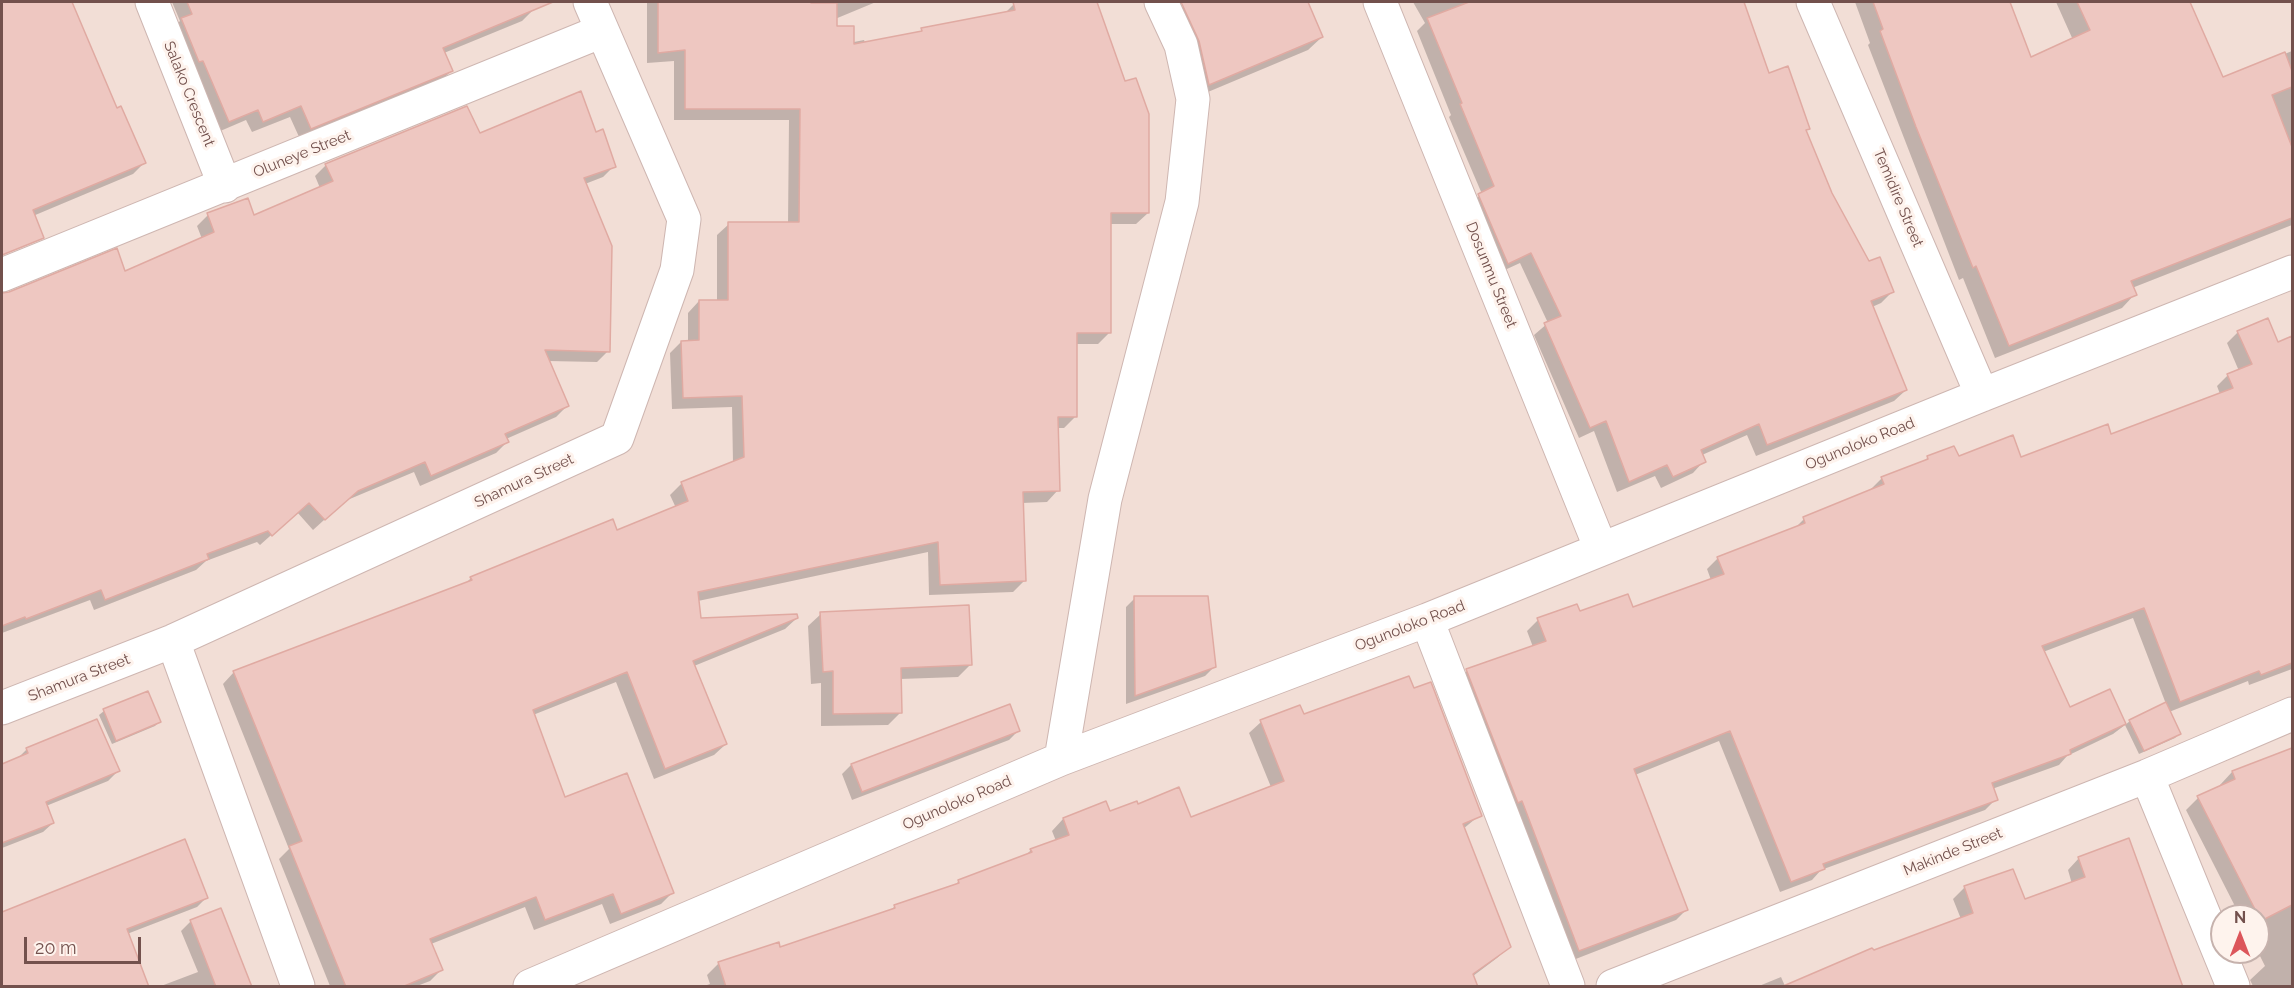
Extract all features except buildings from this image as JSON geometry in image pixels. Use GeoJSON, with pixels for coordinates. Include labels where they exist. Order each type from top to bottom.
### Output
{"type":"FeatureCollection","features":[{"type":"Feature","properties":{"kind":"street","name":"Salako Crescent"},"geometry":{"type":"LineString","coordinates":[[152,2],[225,186]]}},
{"type":"Feature","properties":{"kind":"street","name":"Shamura Street"},"geometry":{"type":"LineString","coordinates":[[2,708],[173,641],[617,438],[677,270],[684,219],[590,2]]}},
{"type":"Feature","properties":{"kind":"street"},"geometry":{"type":"LineString","coordinates":[[1060,759],[1105,499],[1182,202],[1193,99],[1181,45],[1161,2]]}},
{"type":"Feature","properties":{"kind":"street","name":"Dosunmu Street"},"geometry":{"type":"LineString","coordinates":[[1380,2],[1601,549]]}},
{"type":"Feature","properties":{"kind":"street","name":"Temidire Street"},"geometry":{"type":"LineString","coordinates":[[1813,2],[1982,395]]}},
{"type":"Feature","properties":{"kind":"street","name":"Oluneye Street"},"geometry":{"type":"LineString","coordinates":[[2,275],[602,31]]}},
{"type":"Feature","properties":{"kind":"street","name":"Ogunoloko Road"},"geometry":{"type":"LineString","coordinates":[[530,987],[1060,759],[1427,620],[2292,272]]}},
{"type":"Feature","properties":{"kind":"street"},"geometry":{"type":"LineString","coordinates":[[1427,620],[1568,987]]}},
{"type":"Feature","properties":{"kind":"street"},"geometry":{"type":"LineString","coordinates":[[173,641],[298,987]]}},
{"type":"Feature","properties":{"kind":"street","name":"Makinde Street"},"geometry":{"type":"LineString","coordinates":[[1613,987],[2147,776],[2292,714]]}},
{"type":"Feature","properties":{"kind":"street"},"geometry":{"type":"LineString","coordinates":[[2147,776],[2233,987]]}},
{"type":"Feature","properties":{"kind":"shaded area"},"geometry":{"type":"Polygon","coordinates":[[[2,2],[2292,2],[2292,986],[2,986],[2,2]]]}}]}
